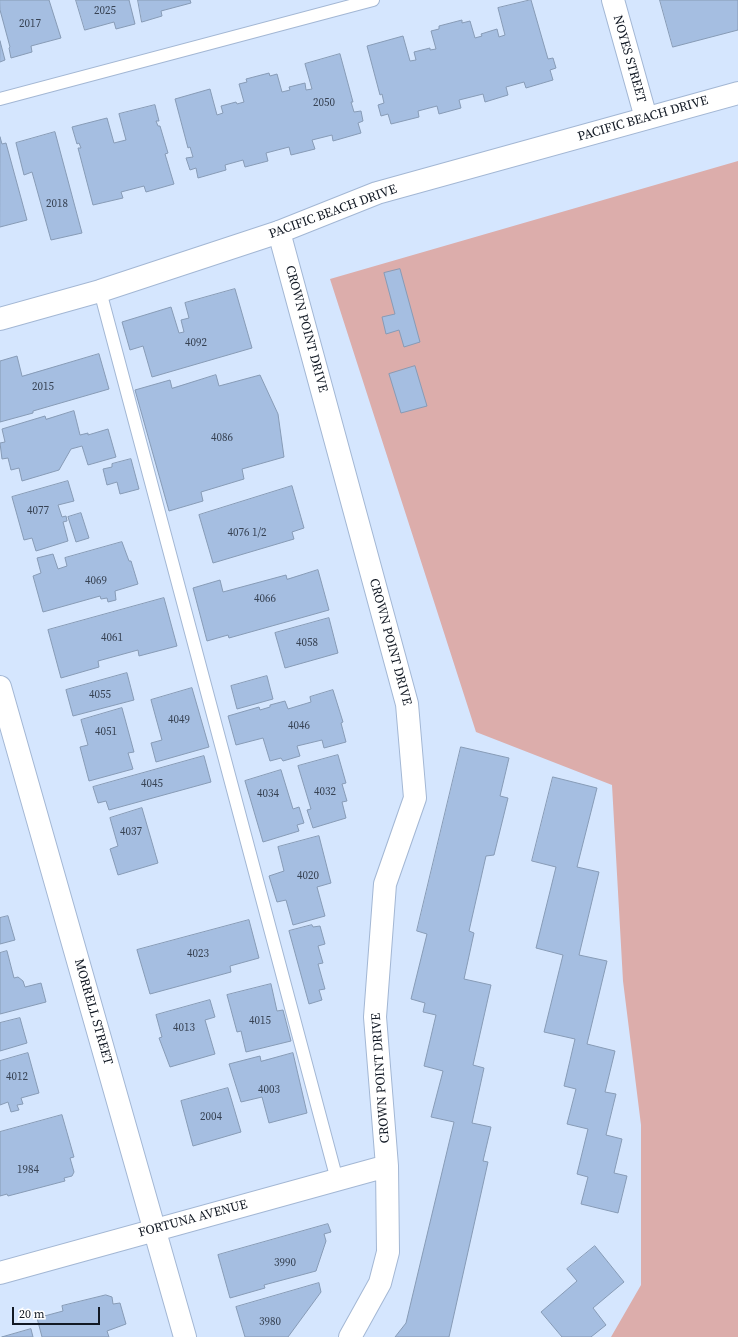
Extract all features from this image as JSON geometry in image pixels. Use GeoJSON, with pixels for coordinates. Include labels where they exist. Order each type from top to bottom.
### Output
{"type":"FeatureCollection","features":[{"type":"Feature","properties":{"kind":"street","name":"NOYES STREET"},"geometry":{"type":"LineString","coordinates":[[613,0],[646,118]]}},
{"type":"Feature","properties":{"kind":"street","name":"PACIFIC BEACH DRIVE"},"geometry":{"type":"LineString","coordinates":[[0,319],[100,291],[279,232],[377,193],[738,93]]}},
{"type":"Feature","properties":{"kind":"street","name":"CROWN POINT DRIVE"},"geometry":{"type":"LineString","coordinates":[[279,232],[407,704],[415,798],[385,884],[375,1017],[387,1166],[388,1252],[380,1284],[350,1337]]}},
{"type":"Feature","properties":{"kind":"street","name":"MORRELL STREET"},"geometry":{"type":"LineString","coordinates":[[0,687],[185,1337]]}},
{"type":"Feature","properties":{"kind":"street","name":"FORTUNA AVENUE"},"geometry":{"type":"LineString","coordinates":[[0,1273],[387,1166]]}},
{"type":"Feature","properties":{"kind":"lane"},"geometry":{"type":"LineString","coordinates":[[0,99],[373,0]]}},
{"type":"Feature","properties":{"kind":"lane"},"geometry":{"type":"LineString","coordinates":[[100,291],[337,1180]]}},
{"type":"Feature","properties":{"kind":"shaded area"},"geometry":{"type":"Polygon","coordinates":[[[738,161],[738,1337],[611,1337],[641,1285],[641,1125],[623,981],[612,785],[476,732],[330,279],[738,161]]]}},
{"type":"Feature","properties":{"kind":"building"},"geometry":{"type":"Polygon","coordinates":[[[0,0],[49,0],[61,38],[31,46],[32,52],[11,58],[10,47],[0,10],[0,0]]]}},
{"type":"Feature","properties":{"kind":"building"},"geometry":{"type":"Polygon","coordinates":[[[76,0],[129,0],[135,24],[116,29],[114,22],[85,30],[76,0]]]}},
{"type":"Feature","properties":{"kind":"building"},"geometry":{"type":"Polygon","coordinates":[[[138,0],[190,0],[191,3],[161,11],[162,16],[142,22],[138,0]]]}},
{"type":"Feature","properties":{"kind":"building"},"geometry":{"type":"Polygon","coordinates":[[[531,0],[548,59],[553,58],[556,68],[550,70],[553,80],[526,88],[524,82],[506,87],[508,95],[485,102],[483,94],[459,100],[461,108],[439,114],[437,106],[418,111],[419,117],[391,124],[388,114],[381,116],[378,105],[384,103],[382,94],[380,95],[367,46],[403,36],[410,61],[416,60],[414,52],[430,48],[430,50],[436,49],[431,31],[439,29],[439,26],[462,20],[462,23],[470,21],[475,38],[482,36],[481,34],[497,29],[499,37],[505,35],[498,8],[531,0]]]}},
{"type":"Feature","properties":{"kind":"building"},"geometry":{"type":"Polygon","coordinates":[[[660,0],[738,0],[738,30],[673,47],[660,0]]]}},
{"type":"Feature","properties":{"kind":"building"},"geometry":{"type":"Polygon","coordinates":[[[0,41],[5,60],[0,62],[0,41]]]}},
{"type":"Feature","properties":{"kind":"building"},"geometry":{"type":"Polygon","coordinates":[[[340,54],[353,102],[351,102],[354,112],[361,111],[363,121],[358,123],[361,133],[333,141],[332,135],[312,140],[315,149],[291,155],[289,147],[266,153],[268,161],[245,167],[243,160],[225,165],[226,170],[198,178],[196,168],[190,170],[186,158],[193,157],[190,147],[188,148],[175,99],[210,89],[217,115],[223,113],[221,106],[236,102],[237,104],[244,102],[239,84],[247,82],[246,79],[269,73],[270,76],[277,74],[282,92],[290,90],[289,87],[305,83],[306,90],[312,89],[305,64],[340,54]]]}},
{"type":"Feature","properties":{"kind":"building"},"geometry":{"type":"Polygon","coordinates":[[[155,105],[159,121],[156,121],[158,126],[160,126],[168,153],[165,154],[174,184],[146,192],[144,186],[121,192],[123,198],[93,205],[78,148],[81,148],[79,143],[77,144],[72,127],[107,118],[114,143],[126,140],[119,114],[155,105]]]}},
{"type":"Feature","properties":{"kind":"building"},"geometry":{"type":"Polygon","coordinates":[[[55,132],[82,233],[51,240],[32,172],[24,175],[16,143],[55,132]]]}},
{"type":"Feature","properties":{"kind":"building"},"geometry":{"type":"Polygon","coordinates":[[[0,137],[2,144],[6,143],[27,220],[0,227],[0,137]]]}},
{"type":"Feature","properties":{"kind":"building"},"geometry":{"type":"Polygon","coordinates":[[[400,269],[420,342],[404,347],[399,330],[386,334],[382,317],[395,314],[384,273],[400,269]]]}},
{"type":"Feature","properties":{"kind":"building"},"geometry":{"type":"Polygon","coordinates":[[[235,289],[252,348],[152,377],[143,346],[130,350],[122,322],[171,307],[179,333],[184,332],[181,320],[189,318],[185,303],[235,289]]]}},
{"type":"Feature","properties":{"kind":"building"},"geometry":{"type":"Polygon","coordinates":[[[99,354],[109,389],[0,422],[0,361],[17,356],[22,376],[99,354]]]}},
{"type":"Feature","properties":{"kind":"building"},"geometry":{"type":"Polygon","coordinates":[[[415,366],[427,406],[401,413],[389,374],[415,366]]]}},
{"type":"Feature","properties":{"kind":"building"},"geometry":{"type":"Polygon","coordinates":[[[216,375],[219,386],[260,375],[278,414],[284,457],[242,469],[244,479],[201,492],[203,501],[169,511],[135,390],[170,380],[172,388],[216,375]]]}},
{"type":"Feature","properties":{"kind":"building"},"geometry":{"type":"Polygon","coordinates":[[[74,411],[80,435],[88,433],[88,435],[108,429],[116,457],[88,465],[82,446],[71,449],[59,470],[22,481],[19,468],[11,470],[8,458],[2,459],[0,443],[5,442],[2,429],[45,416],[46,419],[74,411]]]}},
{"type":"Feature","properties":{"kind":"building"},"geometry":{"type":"Polygon","coordinates":[[[131,459],[139,489],[120,494],[117,482],[107,485],[103,469],[112,467],[112,464],[131,459]]]}},
{"type":"Feature","properties":{"kind":"building"},"geometry":{"type":"Polygon","coordinates":[[[68,481],[74,501],[58,505],[62,517],[66,516],[67,521],[63,522],[68,541],[36,551],[32,538],[24,540],[12,497],[68,481]]]}},
{"type":"Feature","properties":{"kind":"building"},"geometry":{"type":"Polygon","coordinates":[[[292,486],[304,528],[292,532],[294,539],[213,563],[199,515],[292,486]]]}},
{"type":"Feature","properties":{"kind":"building"},"geometry":{"type":"Polygon","coordinates":[[[81,513],[89,538],[76,542],[68,517],[81,513]]]}},
{"type":"Feature","properties":{"kind":"building"},"geometry":{"type":"Polygon","coordinates":[[[122,542],[129,561],[131,561],[138,584],[115,591],[116,600],[108,602],[107,598],[101,599],[100,596],[43,612],[33,576],[41,573],[37,558],[53,554],[58,569],[67,566],[65,558],[122,542]]]}},
{"type":"Feature","properties":{"kind":"building"},"geometry":{"type":"Polygon","coordinates":[[[318,570],[329,610],[229,638],[228,635],[207,641],[193,588],[220,580],[223,592],[286,575],[287,579],[318,570]]]}},
{"type":"Feature","properties":{"kind":"building"},"geometry":{"type":"Polygon","coordinates":[[[164,598],[177,646],[139,656],[138,650],[98,661],[99,667],[61,678],[48,630],[164,598]]]}},
{"type":"Feature","properties":{"kind":"building"},"geometry":{"type":"Polygon","coordinates":[[[329,618],[338,653],[285,668],[275,633],[329,618]]]}},
{"type":"Feature","properties":{"kind":"building"},"geometry":{"type":"Polygon","coordinates":[[[127,673],[134,700],[73,716],[66,690],[127,673]]]}},
{"type":"Feature","properties":{"kind":"building"},"geometry":{"type":"Polygon","coordinates":[[[267,676],[273,699],[237,709],[231,686],[267,676]]]}},
{"type":"Feature","properties":{"kind":"building"},"geometry":{"type":"Polygon","coordinates":[[[192,688],[209,747],[156,762],[151,743],[162,740],[151,700],[192,688]]]}},
{"type":"Feature","properties":{"kind":"building"},"geometry":{"type":"Polygon","coordinates":[[[333,690],[343,722],[341,723],[346,742],[324,748],[322,740],[297,746],[300,756],[283,761],[281,758],[270,761],[263,738],[236,745],[228,716],[259,707],[260,710],[270,707],[270,705],[285,701],[288,709],[311,702],[310,697],[333,690]]]}},
{"type":"Feature","properties":{"kind":"building"},"geometry":{"type":"Polygon","coordinates":[[[122,708],[134,752],[128,753],[133,769],[89,781],[80,747],[88,745],[81,720],[122,708]]]}},
{"type":"Feature","properties":{"kind":"building"},"geometry":{"type":"Polygon","coordinates":[[[461,747],[509,758],[500,796],[508,798],[494,855],[486,856],[469,931],[474,933],[464,979],[491,985],[473,1065],[484,1068],[472,1123],[491,1127],[483,1161],[488,1162],[449,1337],[395,1337],[406,1323],[454,1122],[431,1117],[443,1071],[424,1066],[436,1015],[423,1012],[425,1003],[411,999],[427,934],[417,931],[461,747]]]}},
{"type":"Feature","properties":{"kind":"building"},"geometry":{"type":"Polygon","coordinates":[[[338,755],[346,783],[342,784],[347,801],[342,802],[346,818],[313,828],[307,810],[311,809],[298,766],[338,755]]]}},
{"type":"Feature","properties":{"kind":"building"},"geometry":{"type":"Polygon","coordinates":[[[204,756],[211,782],[109,810],[106,801],[98,803],[93,787],[204,756]]]}},
{"type":"Feature","properties":{"kind":"building"},"geometry":{"type":"Polygon","coordinates":[[[281,770],[293,809],[299,807],[304,823],[297,825],[299,831],[263,842],[245,781],[281,770]]]}},
{"type":"Feature","properties":{"kind":"building"},"geometry":{"type":"Polygon","coordinates":[[[553,777],[597,788],[577,867],[599,872],[579,955],[607,961],[587,1044],[615,1051],[605,1092],[616,1094],[606,1135],[622,1139],[614,1173],[627,1176],[618,1213],[581,1204],[588,1177],[577,1174],[588,1129],[567,1124],[576,1089],[564,1086],[575,1039],[544,1032],[563,955],[536,948],[556,867],[532,861],[553,777]]]}},
{"type":"Feature","properties":{"kind":"building"},"geometry":{"type":"Polygon","coordinates":[[[142,808],[158,863],[118,875],[110,849],[118,846],[110,818],[142,808]]]}},
{"type":"Feature","properties":{"kind":"building"},"geometry":{"type":"Polygon","coordinates":[[[319,836],[331,883],[317,887],[325,916],[293,925],[286,900],[277,902],[269,876],[284,871],[278,847],[319,836]]]}},
{"type":"Feature","properties":{"kind":"building"},"geometry":{"type":"Polygon","coordinates":[[[8,916],[15,940],[0,944],[0,918],[8,916]]]}},
{"type":"Feature","properties":{"kind":"building"},"geometry":{"type":"Polygon","coordinates":[[[249,920],[259,958],[230,966],[231,972],[150,994],[137,950],[249,920]]]}},
{"type":"Feature","properties":{"kind":"building"},"geometry":{"type":"Polygon","coordinates":[[[312,925],[313,927],[320,926],[325,944],[318,946],[323,963],[318,964],[325,989],[319,990],[322,1000],[309,1004],[289,931],[312,925]]]}},
{"type":"Feature","properties":{"kind":"building"},"geometry":{"type":"Polygon","coordinates":[[[7,951],[14,978],[18,977],[23,981],[25,987],[41,983],[46,1002],[0,1014],[0,953],[7,951]]]}},
{"type":"Feature","properties":{"kind":"building"},"geometry":{"type":"Polygon","coordinates":[[[271,984],[277,1011],[283,1010],[291,1041],[246,1052],[241,1031],[237,1032],[227,995],[271,984]]]}},
{"type":"Feature","properties":{"kind":"building"},"geometry":{"type":"Polygon","coordinates":[[[210,1000],[215,1017],[205,1020],[215,1054],[170,1067],[159,1038],[162,1037],[156,1015],[210,1000]]]}},
{"type":"Feature","properties":{"kind":"building"},"geometry":{"type":"Polygon","coordinates":[[[20,1018],[27,1043],[0,1051],[0,1023],[20,1018]]]}},
{"type":"Feature","properties":{"kind":"building"},"geometry":{"type":"Polygon","coordinates":[[[28,1053],[39,1093],[21,1098],[23,1104],[17,1105],[19,1110],[11,1112],[8,1102],[0,1105],[0,1061],[28,1053]]]}},
{"type":"Feature","properties":{"kind":"building"},"geometry":{"type":"Polygon","coordinates":[[[293,1053],[307,1113],[269,1123],[262,1097],[241,1102],[229,1064],[260,1056],[261,1061],[293,1053]]]}},
{"type":"Feature","properties":{"kind":"building"},"geometry":{"type":"Polygon","coordinates":[[[228,1088],[241,1132],[193,1146],[181,1101],[228,1088]]]}},
{"type":"Feature","properties":{"kind":"building"},"geometry":{"type":"Polygon","coordinates":[[[62,1115],[74,1157],[70,1158],[74,1172],[72,1176],[64,1178],[65,1181],[8,1196],[7,1194],[0,1196],[0,1132],[62,1115]]]}},
{"type":"Feature","properties":{"kind":"building"},"geometry":{"type":"Polygon","coordinates":[[[328,1224],[331,1232],[324,1234],[326,1241],[316,1271],[264,1285],[265,1288],[230,1298],[218,1255],[328,1224]]]}},
{"type":"Feature","properties":{"kind":"building"},"geometry":{"type":"Polygon","coordinates":[[[595,1246],[624,1282],[593,1308],[606,1325],[591,1337],[562,1337],[541,1312],[577,1281],[567,1269],[595,1246]]]}},
{"type":"Feature","properties":{"kind":"building"},"geometry":{"type":"Polygon","coordinates":[[[319,1283],[321,1292],[288,1337],[245,1337],[236,1307],[319,1283]]]}},
{"type":"Feature","properties":{"kind":"building"},"geometry":{"type":"Polygon","coordinates":[[[106,1295],[112,1297],[113,1304],[120,1303],[126,1324],[107,1331],[109,1337],[42,1337],[37,1318],[63,1311],[62,1306],[106,1295]]]}},
{"type":"Feature","properties":{"kind":"building"},"geometry":{"type":"Polygon","coordinates":[[[31,1329],[33,1337],[2,1337],[31,1329]]]}}]}
